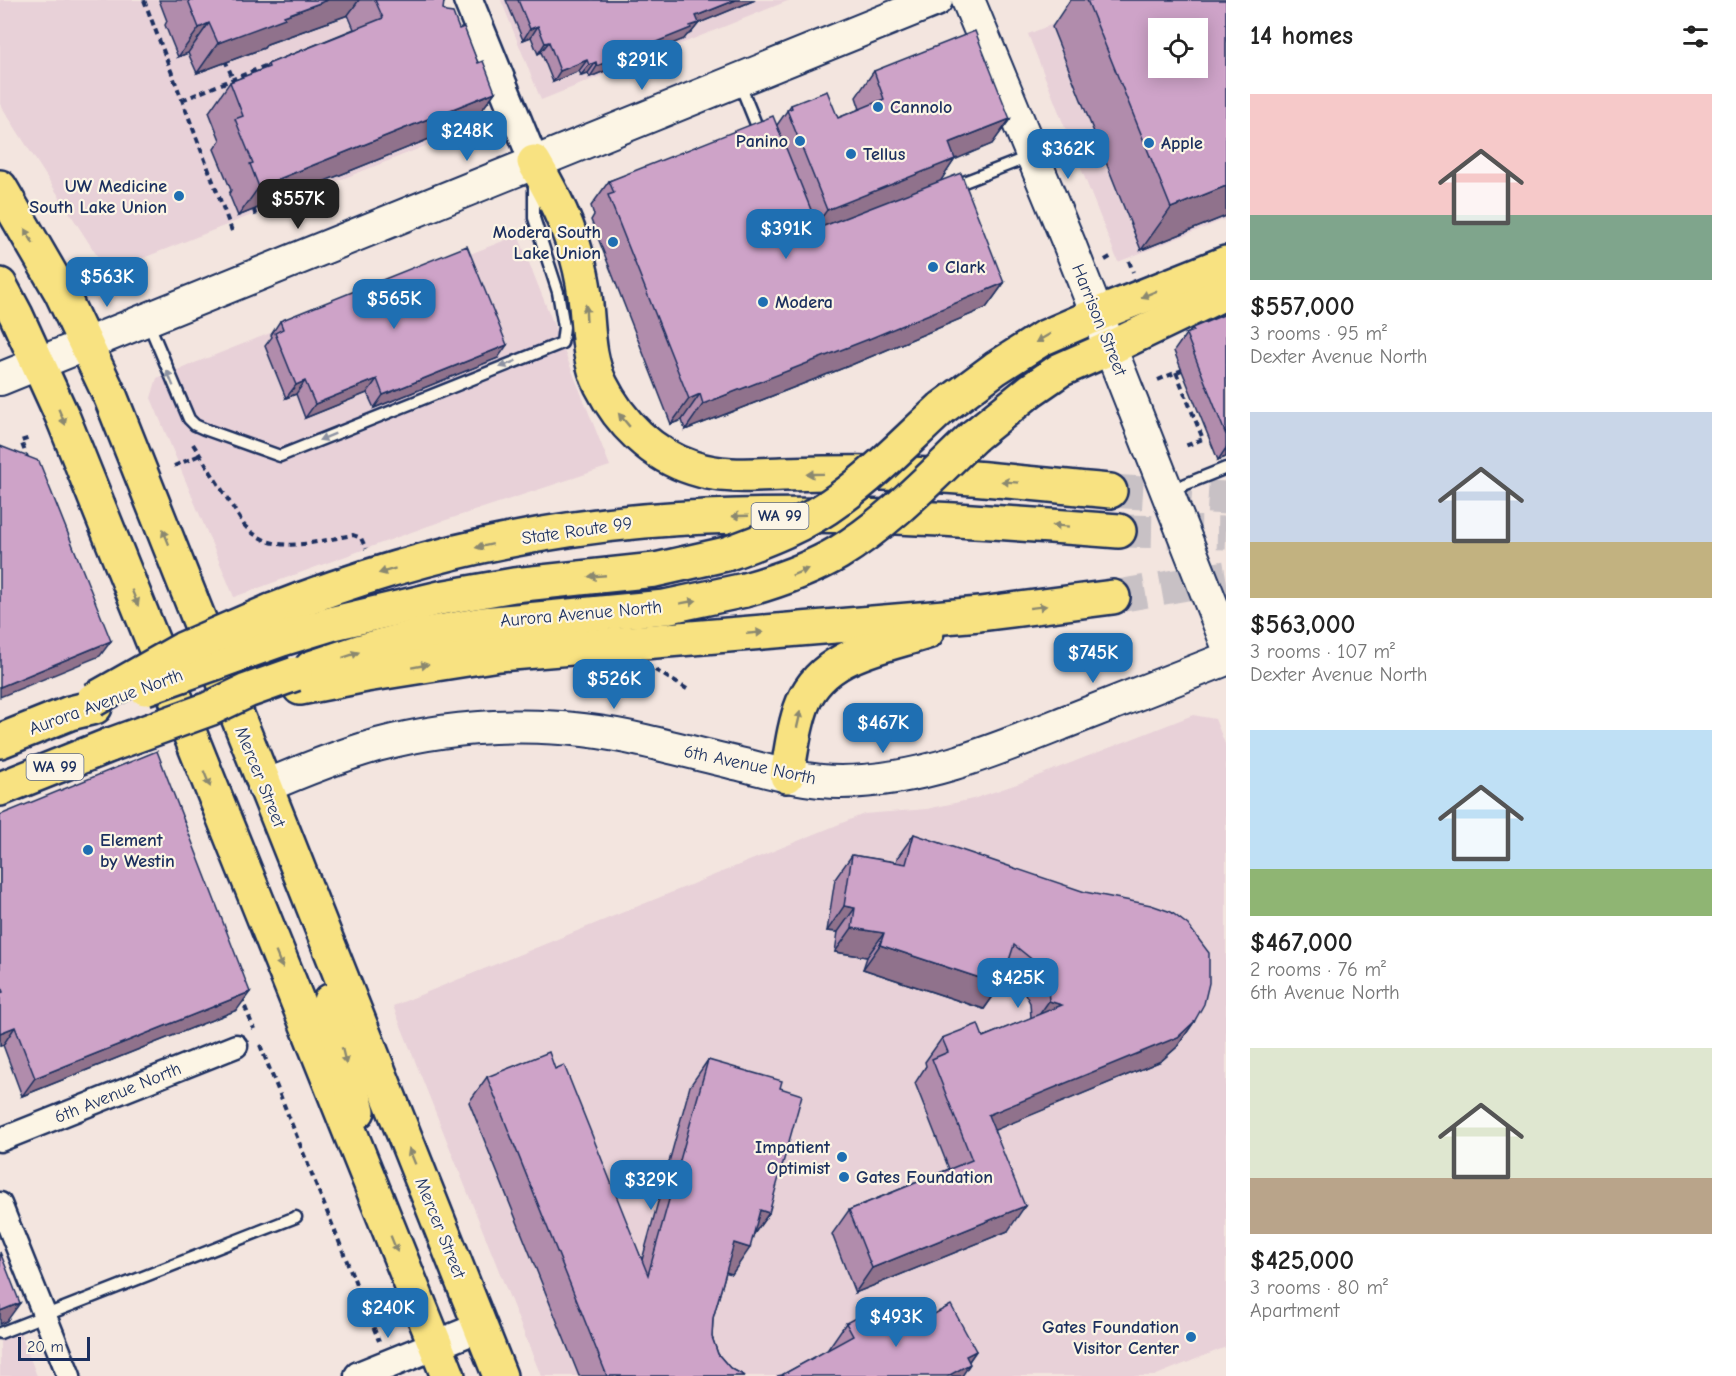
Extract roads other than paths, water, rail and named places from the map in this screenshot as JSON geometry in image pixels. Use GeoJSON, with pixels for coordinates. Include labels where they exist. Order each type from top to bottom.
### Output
{"type":"FeatureCollection","features":[{"type":"Feature","properties":{"kind":"main road"},"geometry":{"type":"LineString","coordinates":[[0,379],[936,0]]}},
{"type":"Feature","properties":{"kind":"main road","name":"Harrison Street"},"geometry":{"type":"LineString","coordinates":[[968,0],[1226,641]]}},
{"type":"Feature","properties":{"kind":"main road"},"geometry":{"type":"LineString","coordinates":[[534,162],[553,192],[568,226],[579,261],[591,358],[600,383],[612,406],[628,426],[669,458],[692,468],[741,477],[883,473],[1110,491]]}},
{"type":"Feature","properties":{"kind":"main road","name":"Mercer Street"},"geometry":{"type":"LineString","coordinates":[[0,187],[61,292],[111,398],[500,1376]]}},
{"type":"Feature","properties":{"kind":"main road","name":"Aurora Avenue North"},"geometry":{"type":"LineString","coordinates":[[0,741],[86,707],[276,625],[334,623],[440,598],[545,581],[655,570],[726,554],[765,540],[802,523],[837,501],[869,476],[942,408],[1026,348],[1058,330],[1226,263]]}},
{"type":"Feature","properties":{"kind":"main road"},"geometry":{"type":"LineString","coordinates":[[0,285],[63,418],[448,1376]]}},
{"type":"Feature","properties":{"kind":"main road","name":"Aurora Avenue North"},"geometry":{"type":"LineString","coordinates":[[298,681],[362,651],[422,635],[483,624],[635,610],[705,599],[777,581],[837,553],[865,535],[921,487],[974,436],[1060,370],[1226,292]]}},
{"type":"Feature","properties":{"kind":"main road","name":"State Route 99"},"geometry":{"type":"LineString","coordinates":[[276,625],[361,579],[463,551],[540,535],[642,521],[723,516],[840,516],[967,520],[1119,531]]}},
{"type":"Feature","properties":{"kind":"main road","name":"WA 99"},"geometry":{"type":"LineString","coordinates":[[0,789],[209,709],[298,681],[377,673],[499,654],[980,614],[1113,597]]}},
{"type":"Feature","properties":{"kind":"main road"},"geometry":{"type":"LineString","coordinates":[[787,776],[802,704],[823,673],[837,663],[854,656],[980,614]]}},
{"type":"Feature","properties":{"kind":"main road","name":"6th Avenue North"},"geometry":{"type":"LineString","coordinates":[[264,787],[323,763],[378,745],[434,734],[481,728],[518,727],[602,733],[643,740],[787,776],[840,782],[873,780],[906,775],[978,757],[1226,658]]}},
{"type":"Feature","properties":{"kind":"main road"},"geometry":{"type":"LineString","coordinates":[[264,787],[255,796],[253,803],[333,1009],[361,1121],[372,1190]]}},
{"type":"Feature","properties":{"kind":"street"},"geometry":{"type":"LineString","coordinates":[[469,12],[534,162]]}},
{"type":"Feature","properties":{"kind":"street","name":"6th Avenue North"},"geometry":{"type":"LineString","coordinates":[[0,1140],[236,1046]]}},
{"type":"Feature","properties":{"kind":"street"},"geometry":{"type":"LineString","coordinates":[[0,1204],[69,1376]]}},
{"type":"Feature","properties":{"kind":"street"},"geometry":{"type":"LineString","coordinates":[[359,1376],[480,1328]]}},
{"type":"Feature","properties":{"kind":"lane"},"geometry":{"type":"LineString","coordinates":[[738,79],[763,142]]}},
{"type":"Feature","properties":{"kind":"lane"},"geometry":{"type":"LineString","coordinates":[[946,189],[1031,156]]}},
{"type":"Feature","properties":{"kind":"lane"},"geometry":{"type":"LineString","coordinates":[[147,319],[189,419],[204,429],[280,456],[562,343],[564,327],[558,292],[534,218],[534,162]]}},
{"type":"Feature","properties":{"kind":"lane"},"geometry":{"type":"LineString","coordinates":[[1167,492],[1226,468]]}},
{"type":"Feature","properties":{"kind":"lane"},"geometry":{"type":"LineString","coordinates":[[0,1332],[296,1216]]}},
{"type":"Feature","properties":{"kind":"tunnel"},"geometry":{"type":"LineString","coordinates":[[1110,491],[1226,498]]}},
{"type":"Feature","properties":{"kind":"tunnel"},"geometry":{"type":"LineString","coordinates":[[1119,531],[1226,533]]}},
{"type":"Feature","properties":{"kind":"tunnel"},"geometry":{"type":"LineString","coordinates":[[1113,597],[1226,577]]}},
{"type":"Feature","properties":{"kind":"place","name":"Cannolo"},"geometry":{"type":"Point","coordinates":[878,107]}},
{"type":"Feature","properties":{"kind":"place","name":"Panino"},"geometry":{"type":"Point","coordinates":[800,141]}},
{"type":"Feature","properties":{"kind":"place","name":"Apple"},"geometry":{"type":"Point","coordinates":[1149,143]}},
{"type":"Feature","properties":{"kind":"place","name":"Tellus"},"geometry":{"type":"Point","coordinates":[851,154]}},
{"type":"Feature","properties":{"kind":"place","name":"UW Medicine South Lake Union"},"geometry":{"type":"Point","coordinates":[179,196]}},
{"type":"Feature","properties":{"kind":"place","name":"Modera South Lake Union"},"geometry":{"type":"Point","coordinates":[613,242]}},
{"type":"Feature","properties":{"kind":"place","name":"Clark"},"geometry":{"type":"Point","coordinates":[933,267]}},
{"type":"Feature","properties":{"kind":"place","name":"Modera"},"geometry":{"type":"Point","coordinates":[763,302]}},
{"type":"Feature","properties":{"kind":"place","name":"Element by Westin"},"geometry":{"type":"Point","coordinates":[88,850]}},
{"type":"Feature","properties":{"kind":"place","name":"Impatient Optimist"},"geometry":{"type":"Point","coordinates":[842,1157]}},
{"type":"Feature","properties":{"kind":"place","name":"Gates Foundation"},"geometry":{"type":"Point","coordinates":[844,1177]}},
{"type":"Feature","properties":{"kind":"place","name":"Gates Foundation Visitor Center"},"geometry":{"type":"Point","coordinates":[1191,1337]}}]}
